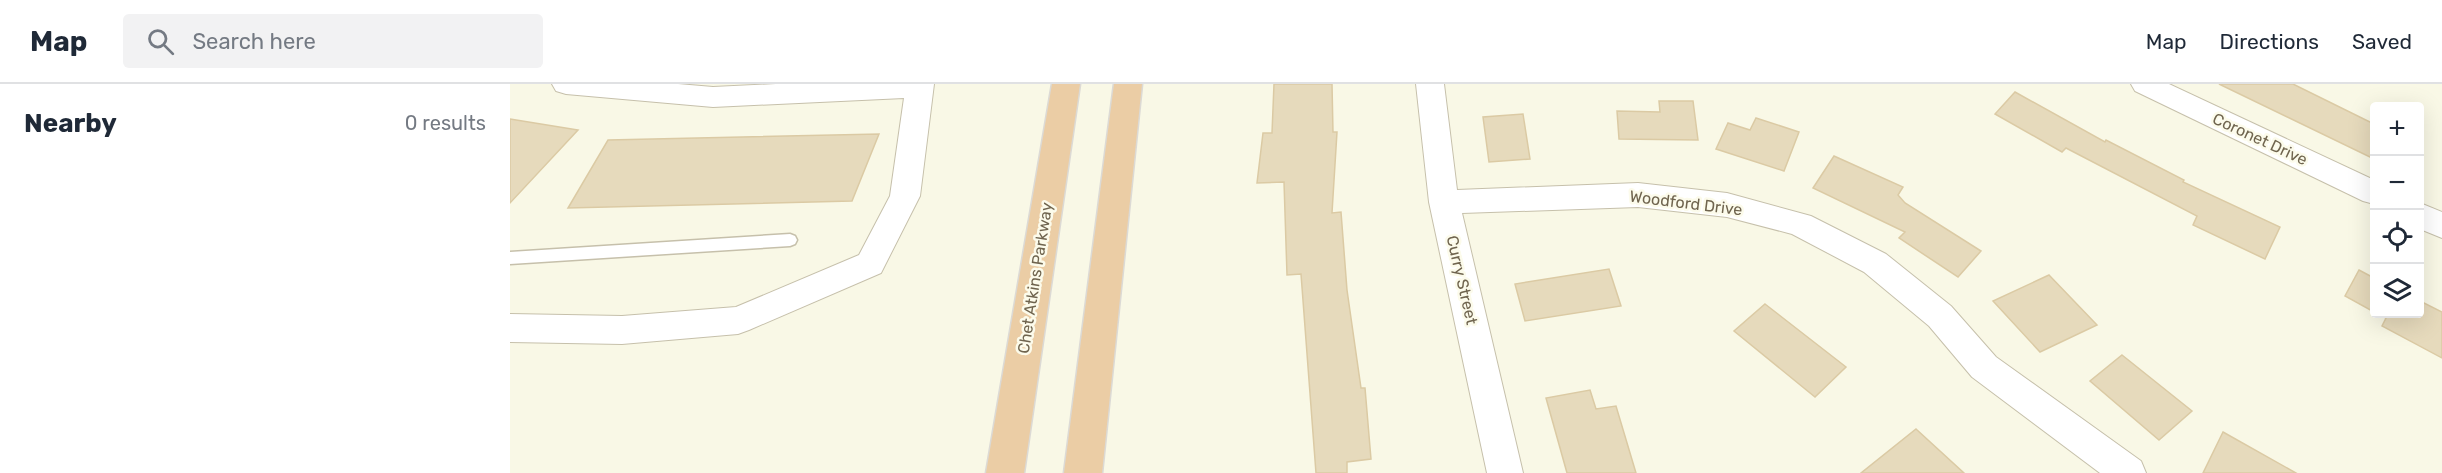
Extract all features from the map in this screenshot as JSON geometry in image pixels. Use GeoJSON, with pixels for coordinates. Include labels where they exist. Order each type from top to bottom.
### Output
{"type":"FeatureCollection","features":[{"type":"Feature","properties":{"kind":"highway","name":"Chet Atkins Parkway"},"geometry":{"type":"LineString","coordinates":[[1005,473],[1066,84]]}},
{"type":"Feature","properties":{"kind":"highway"},"geometry":{"type":"LineString","coordinates":[[1083,473],[1128,84]]}},
{"type":"Feature","properties":{"kind":"street"},"geometry":{"type":"LineString","coordinates":[[510,328],[622,330],[738,320],[870,264],[905,196],[919,86],[713,97],[566,84]]}},
{"type":"Feature","properties":{"kind":"street","name":"Curry Street"},"geometry":{"type":"LineString","coordinates":[[1430,84],[1444,202],[1505,473]]}},
{"type":"Feature","properties":{"kind":"street","name":"Coronet Drive"},"geometry":{"type":"LineString","coordinates":[[2145,84],[2370,191]]}},
{"type":"Feature","properties":{"kind":"street","name":"Woodford Drive"},"geometry":{"type":"LineString","coordinates":[[1444,202],[1638,195],[1727,205],[1800,224],[1875,263],[1940,316],[1984,367],[2128,473]]}},
{"type":"Feature","properties":{"kind":"street"},"geometry":{"type":"LineString","coordinates":[[2424,217],[2442,226]]}},
{"type":"Feature","properties":{"kind":"lane"},"geometry":{"type":"LineString","coordinates":[[510,257],[790,240]]}},
{"type":"Feature","properties":{"kind":"building"},"geometry":{"type":"Polygon","coordinates":[[[1274,84],[1332,84],[1333,132],[1337,132],[1332,213],[1341,212],[1347,290],[1361,388],[1365,388],[1371,459],[1347,462],[1347,473],[1316,473],[1301,274],[1287,275],[1284,182],[1257,183],[1263,133],[1272,133],[1274,84]]]}},
{"type":"Feature","properties":{"kind":"building"},"geometry":{"type":"Polygon","coordinates":[[[2219,84],[2293,84],[2370,122],[2370,157],[2219,84]]]}},
{"type":"Feature","properties":{"kind":"building"},"geometry":{"type":"Polygon","coordinates":[[[2015,92],[2105,142],[2106,140],[2184,180],[2183,182],[2280,227],[2265,259],[2193,225],[2197,216],[2066,148],[2062,152],[1995,114],[2015,92]]]}},
{"type":"Feature","properties":{"kind":"building"},"geometry":{"type":"Polygon","coordinates":[[[1659,101],[1693,101],[1698,140],[1619,139],[1617,111],[1660,112],[1659,101]]]}},
{"type":"Feature","properties":{"kind":"building"},"geometry":{"type":"Polygon","coordinates":[[[1523,114],[1530,159],[1489,162],[1483,117],[1523,114]]]}},
{"type":"Feature","properties":{"kind":"building"},"geometry":{"type":"Polygon","coordinates":[[[1756,118],[1799,132],[1784,171],[1716,149],[1728,123],[1750,130],[1756,118]]]}},
{"type":"Feature","properties":{"kind":"building"},"geometry":{"type":"Polygon","coordinates":[[[510,119],[578,130],[510,203],[510,119]]]}},
{"type":"Feature","properties":{"kind":"building"},"geometry":{"type":"Polygon","coordinates":[[[879,134],[852,201],[568,208],[608,140],[879,134]]]}},
{"type":"Feature","properties":{"kind":"building"},"geometry":{"type":"Polygon","coordinates":[[[1834,156],[1903,187],[1898,195],[1905,203],[1981,251],[1958,277],[1899,238],[1905,232],[1813,188],[1834,156]]]}},
{"type":"Feature","properties":{"kind":"building"},"geometry":{"type":"Polygon","coordinates":[[[1609,269],[1621,306],[1525,321],[1515,284],[1609,269]]]}},
{"type":"Feature","properties":{"kind":"building"},"geometry":{"type":"Polygon","coordinates":[[[2359,270],[2370,276],[2370,310],[2345,296],[2359,270]]]}},
{"type":"Feature","properties":{"kind":"building"},"geometry":{"type":"Polygon","coordinates":[[[2049,275],[2097,325],[2040,352],[1993,301],[2049,275]]]}},
{"type":"Feature","properties":{"kind":"building"},"geometry":{"type":"Polygon","coordinates":[[[2424,303],[2442,312],[2442,358],[2382,326],[2386,318],[2424,318],[2424,303]]]}},
{"type":"Feature","properties":{"kind":"building"},"geometry":{"type":"Polygon","coordinates":[[[1765,304],[1846,367],[1815,397],[1734,331],[1765,304]]]}},
{"type":"Feature","properties":{"kind":"building"},"geometry":{"type":"Polygon","coordinates":[[[2122,355],[2192,411],[2159,440],[2090,381],[2122,355]]]}},
{"type":"Feature","properties":{"kind":"building"},"geometry":{"type":"Polygon","coordinates":[[[1590,390],[1596,409],[1616,406],[1636,473],[1567,473],[1546,398],[1590,390]]]}},
{"type":"Feature","properties":{"kind":"building"},"geometry":{"type":"Polygon","coordinates":[[[1916,429],[1964,473],[1861,473],[1916,429]]]}},
{"type":"Feature","properties":{"kind":"building"},"geometry":{"type":"Polygon","coordinates":[[[2223,432],[2296,473],[2203,473],[2223,432]]]}}]}
